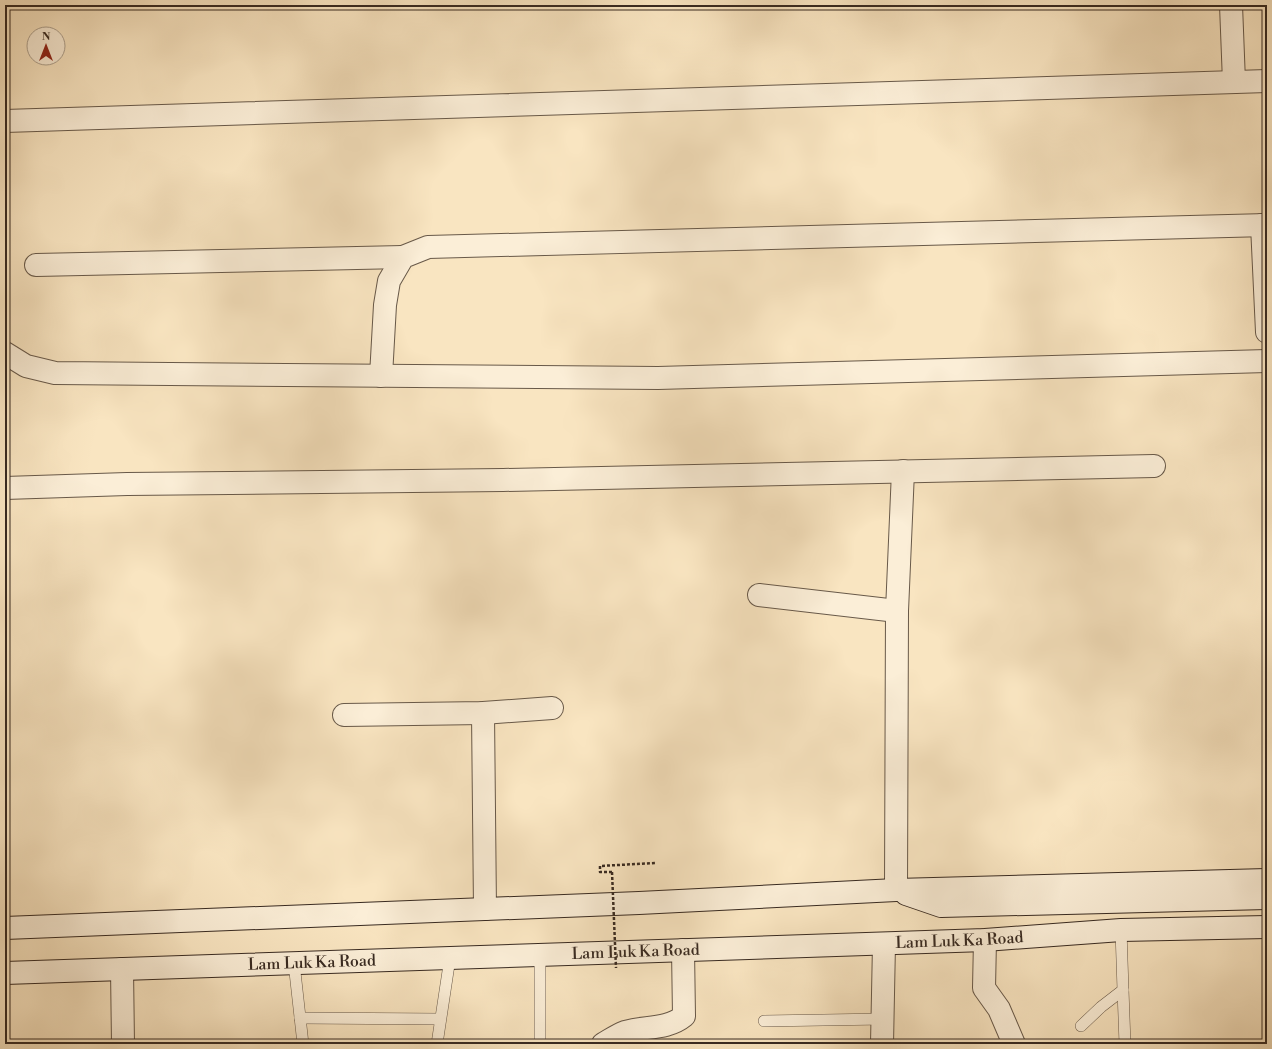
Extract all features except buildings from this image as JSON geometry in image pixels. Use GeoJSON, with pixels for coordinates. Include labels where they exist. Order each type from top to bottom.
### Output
{"type":"FeatureCollection","features":[{"type":"Feature","properties":{"kind":"street"},"geometry":{"type":"LineString","coordinates":[[1231,5],[1234,82]]}},
{"type":"Feature","properties":{"kind":"street"},"geometry":{"type":"LineString","coordinates":[[5,120],[1267,81]]}},
{"type":"Feature","properties":{"kind":"street"},"geometry":{"type":"LineString","coordinates":[[36,264],[402,257],[428,247],[1265,225],[1267,332]]}},
{"type":"Feature","properties":{"kind":"street"},"geometry":{"type":"LineString","coordinates":[[381,376],[385,306],[389,281],[402,257]]}},
{"type":"Feature","properties":{"kind":"street"},"geometry":{"type":"LineString","coordinates":[[5,353],[26,366],[55,373],[658,378],[1267,361]]}},
{"type":"Feature","properties":{"kind":"street"},"geometry":{"type":"LineString","coordinates":[[5,488],[127,484],[503,480],[1154,466]]}},
{"type":"Feature","properties":{"kind":"street"},"geometry":{"type":"LineString","coordinates":[[896,890],[897,611],[903,471]]}},
{"type":"Feature","properties":{"kind":"street"},"geometry":{"type":"LineString","coordinates":[[759,595],[897,611]]}},
{"type":"Feature","properties":{"kind":"street"},"geometry":{"type":"LineString","coordinates":[[344,715],[483,713],[552,708]]}},
{"type":"Feature","properties":{"kind":"street"},"geometry":{"type":"LineString","coordinates":[[483,713],[485,909]]}},
{"type":"Feature","properties":{"kind":"street","name":"Lam Luk Ka Road"},"geometry":{"type":"LineString","coordinates":[[5,928],[639,904],[896,890],[1267,880]]}},
{"type":"Feature","properties":{"kind":"street","name":"Lam Luk Ka Road"},"geometry":{"type":"LineString","coordinates":[[896,890],[941,906],[1267,898]]}},
{"type":"Feature","properties":{"kind":"street","name":"Lam Luk Ka Road"},"geometry":{"type":"LineString","coordinates":[[5,973],[884,944],[984,940],[1121,930],[1267,927]]}},
{"type":"Feature","properties":{"kind":"street"},"geometry":{"type":"LineString","coordinates":[[984,940],[984,988],[999,1009],[1014,1044]]}},
{"type":"Feature","properties":{"kind":"street"},"geometry":{"type":"LineString","coordinates":[[882,1044],[884,944]]}},
{"type":"Feature","properties":{"kind":"street"},"geometry":{"type":"LineString","coordinates":[[602,1044],[624,1032],[659,1027],[679,1020],[684,1016],[683,950]]}},
{"type":"Feature","properties":{"kind":"street"},"geometry":{"type":"LineString","coordinates":[[122,969],[123,1044]]}},
{"type":"Feature","properties":{"kind":"lane"},"geometry":{"type":"LineString","coordinates":[[1121,930],[1125,1044]]}},
{"type":"Feature","properties":{"kind":"lane"},"geometry":{"type":"LineString","coordinates":[[540,955],[540,1044]]}},
{"type":"Feature","properties":{"kind":"lane"},"geometry":{"type":"LineString","coordinates":[[437,1044],[450,958]]}},
{"type":"Feature","properties":{"kind":"lane"},"geometry":{"type":"LineString","coordinates":[[294,963],[303,1044]]}},
{"type":"Feature","properties":{"kind":"lane"},"geometry":{"type":"LineString","coordinates":[[1082,1026],[1101,1006],[1123,990]]}},
{"type":"Feature","properties":{"kind":"lane"},"geometry":{"type":"LineString","coordinates":[[300,1018],[440,1019]]}},
{"type":"Feature","properties":{"kind":"lane"},"geometry":{"type":"LineString","coordinates":[[764,1021],[883,1019]]}},
{"type":"Feature","properties":{"kind":"path"},"geometry":{"type":"LineString","coordinates":[[616,968],[612,872],[600,872],[600,866],[655,863]]}}]}
